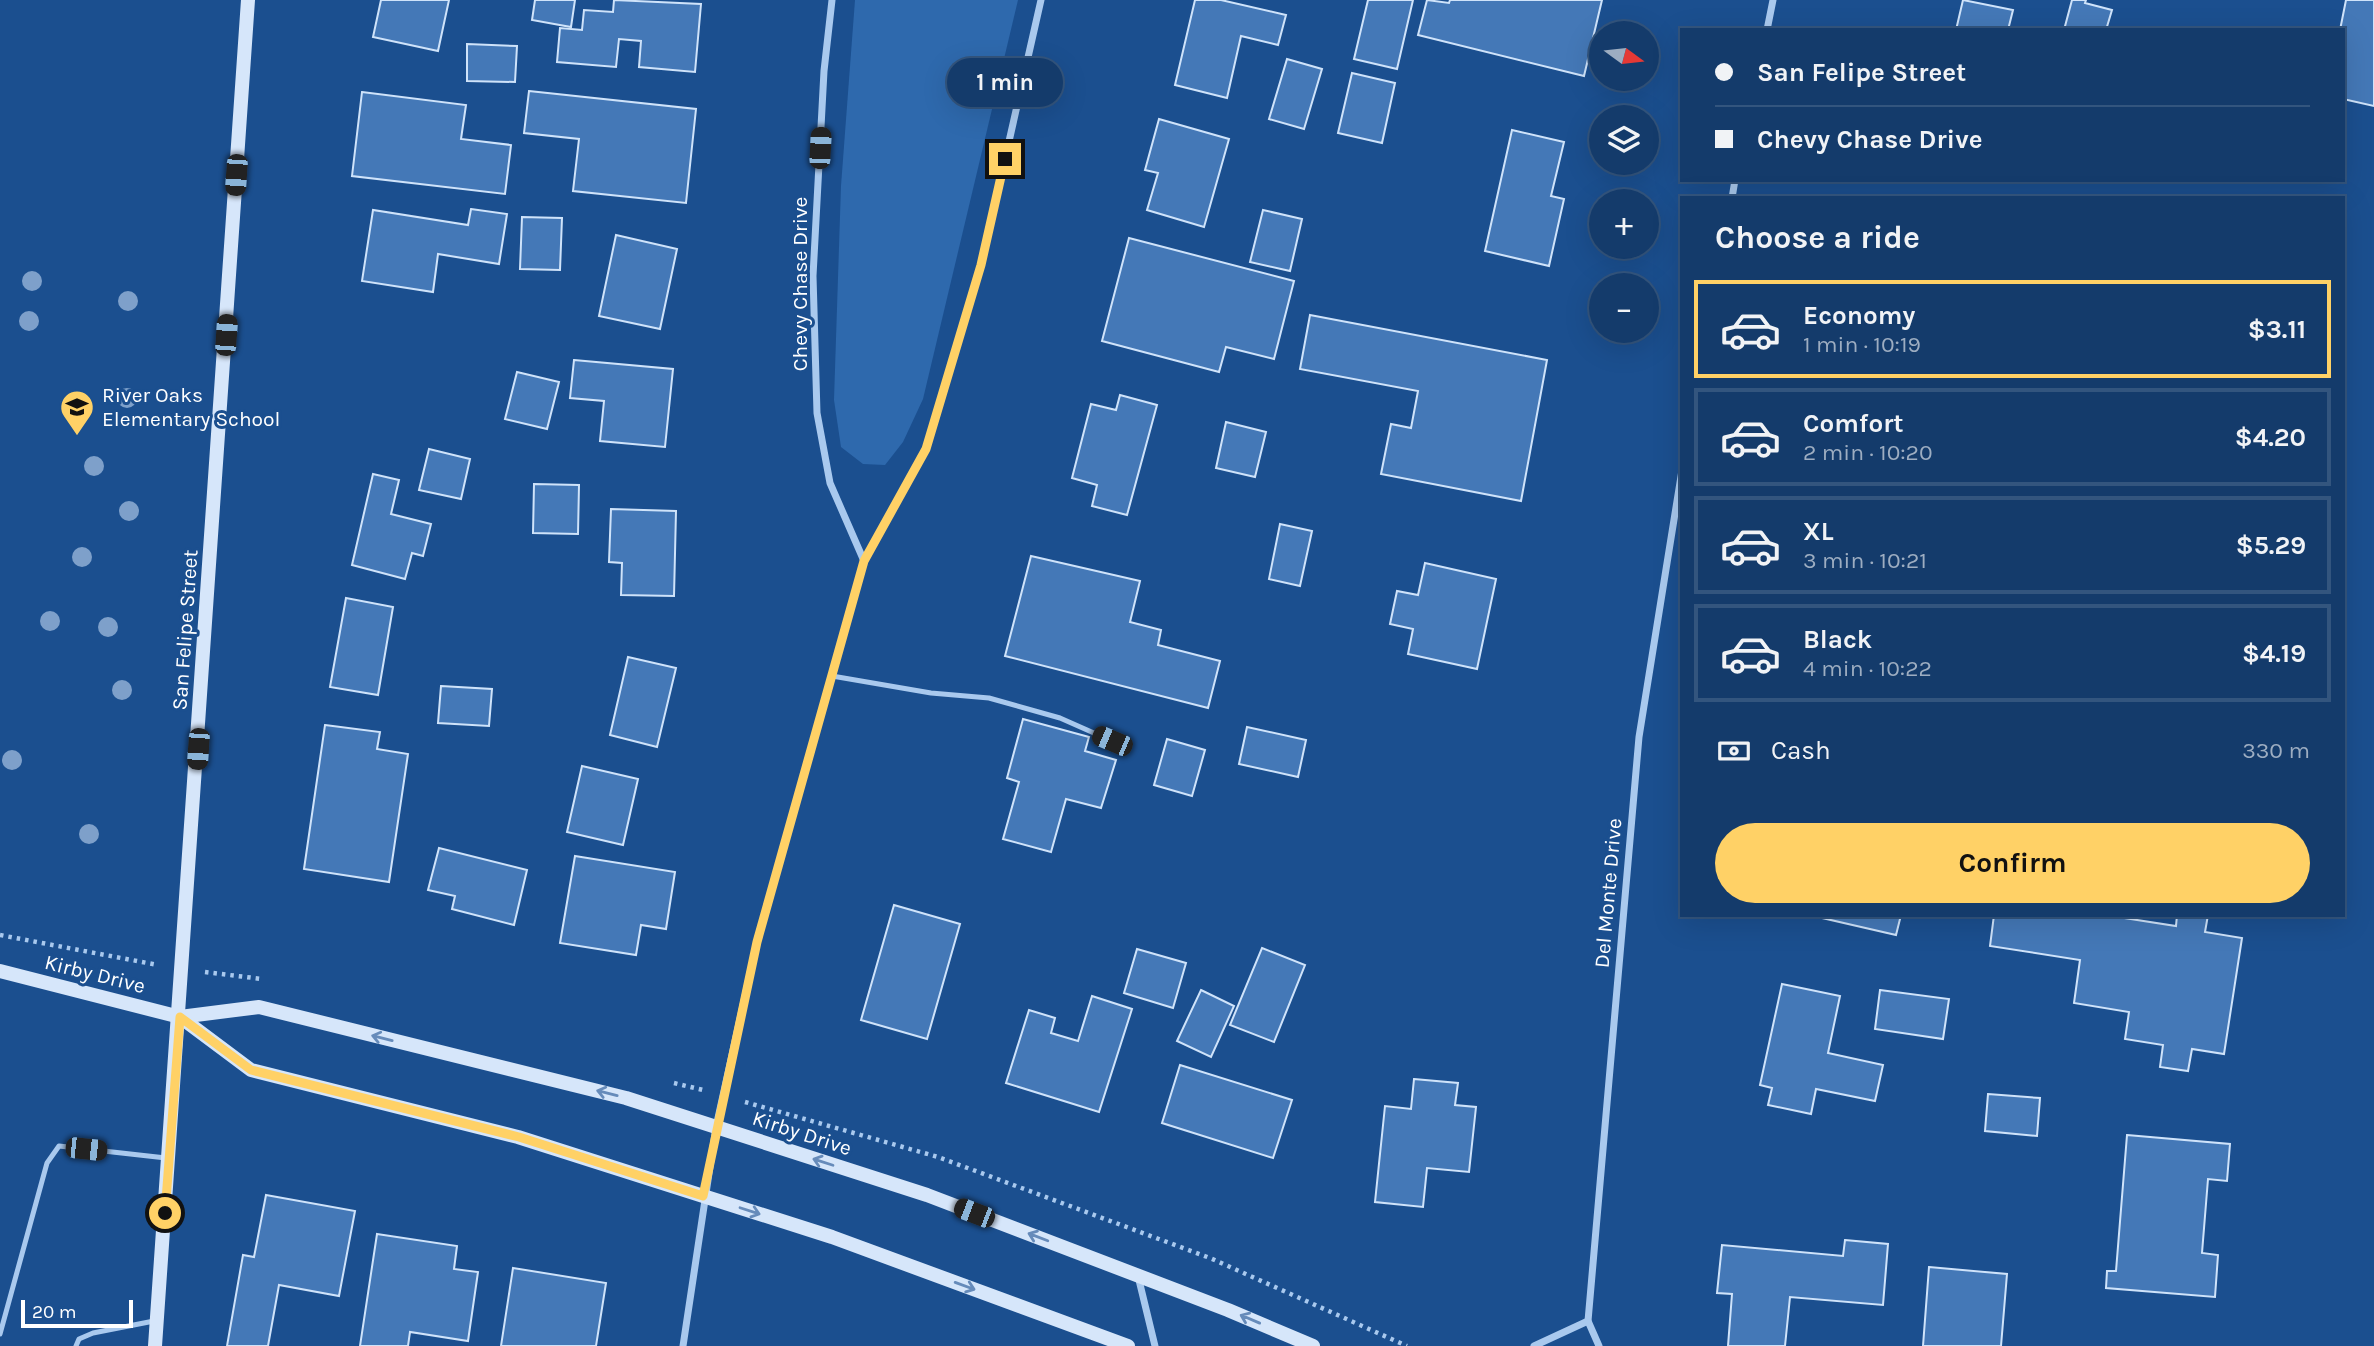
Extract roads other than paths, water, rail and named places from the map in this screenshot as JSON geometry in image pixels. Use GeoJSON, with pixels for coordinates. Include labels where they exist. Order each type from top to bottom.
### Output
{"type":"FeatureCollection","features":[{"type":"Feature","properties":{"kind":"main road","name":"San Felipe Street"},"geometry":{"type":"LineString","coordinates":[[155,1346],[180,1017],[248,0]]}},
{"type":"Feature","properties":{"kind":"main road","name":"Kirby Drive"},"geometry":{"type":"LineString","coordinates":[[0,971],[180,1017],[259,1007],[626,1098],[928,1195],[1138,1275],[1313,1346]]}},
{"type":"Feature","properties":{"kind":"main road","name":"Kirby Drive"},"geometry":{"type":"LineString","coordinates":[[180,1017],[251,1070],[519,1137],[832,1237],[1128,1346]]}},
{"type":"Feature","properties":{"kind":"street","name":"Chevy Chase Drive"},"geometry":{"type":"LineString","coordinates":[[832,0],[824,71],[813,276],[817,412],[830,483],[864,561]]}},
{"type":"Feature","properties":{"kind":"street"},"geometry":{"type":"LineString","coordinates":[[683,1346],[703,1196],[757,942],[864,561],[926,449],[981,265],[1041,0]]}},
{"type":"Feature","properties":{"kind":"street"},"geometry":{"type":"LineString","coordinates":[[1766,28],[1773,0]]}},
{"type":"Feature","properties":{"kind":"street","name":"Del Monte Drive"},"geometry":{"type":"LineString","coordinates":[[1599,1346],[1588,1321],[1639,737],[1680,482]]}},
{"type":"Feature","properties":{"kind":"street"},"geometry":{"type":"LineString","coordinates":[[1138,1275],[1155,1346]]}},
{"type":"Feature","properties":{"kind":"street"},"geometry":{"type":"LineString","coordinates":[[1534,1346],[1588,1321]]}},
{"type":"Feature","properties":{"kind":"lane"},"geometry":{"type":"LineString","coordinates":[[832,676],[931,693],[989,698],[1051,715],[1112,741]]}},
{"type":"Feature","properties":{"kind":"lane"},"geometry":{"type":"LineString","coordinates":[[0,1334],[47,1163],[59,1146],[169,1158]]}},
{"type":"Feature","properties":{"kind":"lane"},"geometry":{"type":"LineString","coordinates":[[76,1346],[79,1339],[93,1333],[157,1321]]}},
{"type":"Feature","properties":{"kind":"place","name":"River Oaks Elementary School"},"geometry":{"type":"Point","coordinates":[77,437]}}]}
